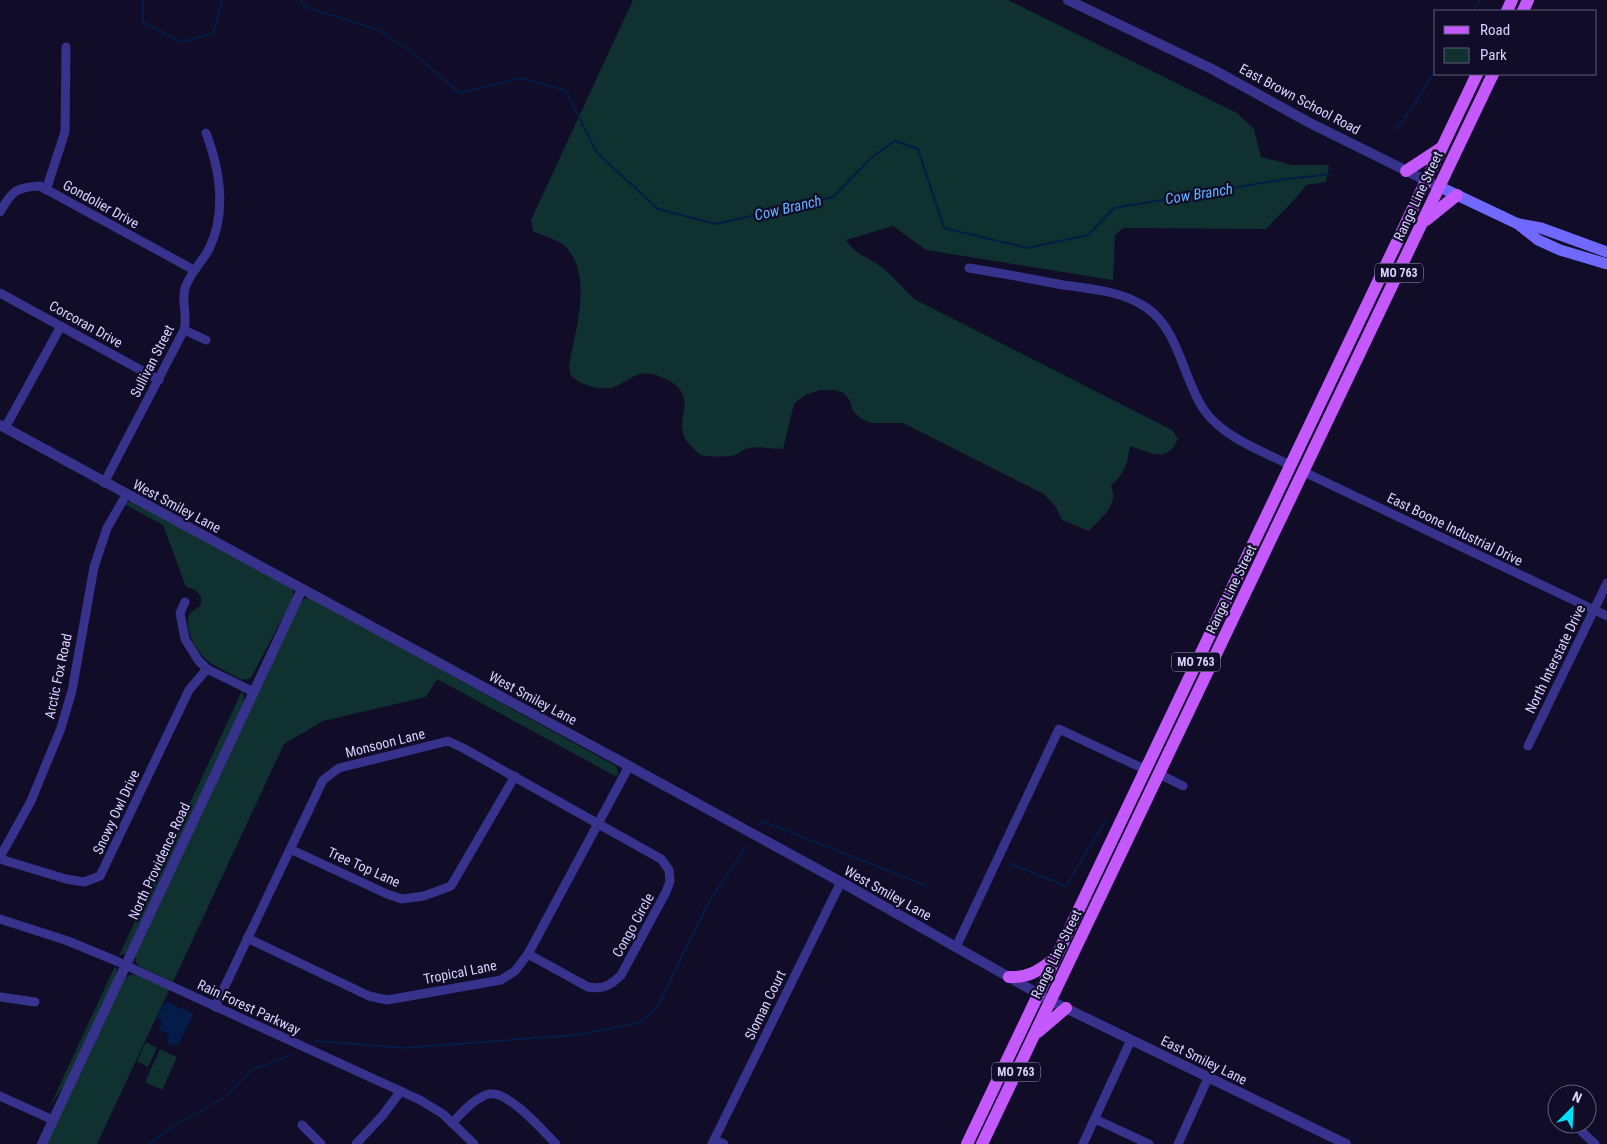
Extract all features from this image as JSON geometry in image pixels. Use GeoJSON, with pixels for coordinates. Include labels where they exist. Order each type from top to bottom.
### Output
{"type":"FeatureCollection","features":[{"type":"Feature","properties":{"kind":"main road","name":"Range Line Street"},"geometry":{"type":"LineString","coordinates":[[967,1144],[1171,712],[1477,75]]}},
{"type":"Feature","properties":{"kind":"main road","name":"Range Line Street"},"geometry":{"type":"LineString","coordinates":[[982,1144],[1494,75]]}},
{"type":"Feature","properties":{"kind":"main road"},"geometry":{"type":"LineString","coordinates":[[1406,171],[1441,148]]}},
{"type":"Feature","properties":{"kind":"main road","name":"East Brown School Road"},"geometry":{"type":"LineString","coordinates":[[1440,187],[1518,224],[1538,240],[1560,250],[1607,264]]}},
{"type":"Feature","properties":{"kind":"main road"},"geometry":{"type":"LineString","coordinates":[[1423,223],[1457,195]]}},
{"type":"Feature","properties":{"kind":"main road","name":"East Brown School Road"},"geometry":{"type":"LineString","coordinates":[[1518,224],[1541,228],[1607,252]]}},
{"type":"Feature","properties":{"kind":"main road"},"geometry":{"type":"LineString","coordinates":[[1304,472],[1301,469],[1301,463],[1319,404]]}},
{"type":"Feature","properties":{"kind":"main road"},"geometry":{"type":"LineString","coordinates":[[1283,514],[1291,478],[1290,465]]}},
{"type":"Feature","properties":{"kind":"main road"},"geometry":{"type":"LineString","coordinates":[[1159,774],[1157,761],[1166,740],[1171,712]]}},
{"type":"Feature","properties":{"kind":"main road"},"geometry":{"type":"LineString","coordinates":[[1135,824],[1138,800],[1146,778],[1144,769]]}},
{"type":"Feature","properties":{"kind":"main road"},"geometry":{"type":"LineString","coordinates":[[1009,977],[1028,976],[1055,959]]}},
{"type":"Feature","properties":{"kind":"main road"},"geometry":{"type":"LineString","coordinates":[[1034,1035],[1066,1008]]}},
{"type":"Feature","properties":{"kind":"street","name":"East Brown School Road"},"geometry":{"type":"LineString","coordinates":[[1068,0],[1214,70],[1308,122],[1440,187]]}},
{"type":"Feature","properties":{"kind":"street"},"geometry":{"type":"LineString","coordinates":[[46,190],[64,132],[66,47]]}},
{"type":"Feature","properties":{"kind":"street","name":"Sullivan Street"},"geometry":{"type":"LineString","coordinates":[[104,483],[184,330],[187,321],[184,306],[185,289],[194,270],[208,249],[218,225],[221,200],[212,149],[206,133]]}},
{"type":"Feature","properties":{"kind":"street","name":"Gondolier Drive"},"geometry":{"type":"LineString","coordinates":[[0,212],[9,196],[23,187],[40,186],[194,270]]}},
{"type":"Feature","properties":{"kind":"street"},"geometry":{"type":"LineString","coordinates":[[969,268],[1102,291],[1132,299],[1147,308],[1161,320],[1204,410],[1221,428],[1237,439],[1290,465]]}},
{"type":"Feature","properties":{"kind":"street","name":"Corcoran Drive"},"geometry":{"type":"LineString","coordinates":[[0,293],[159,380]]}},
{"type":"Feature","properties":{"kind":"street"},"geometry":{"type":"LineString","coordinates":[[3,427],[61,326]]}},
{"type":"Feature","properties":{"kind":"street"},"geometry":{"type":"LineString","coordinates":[[184,330],[206,340]]}},
{"type":"Feature","properties":{"kind":"street","name":"West Smiley Lane"},"geometry":{"type":"LineString","coordinates":[[3,427],[629,766],[1051,1001]]}},
{"type":"Feature","properties":{"kind":"street","name":"East Boone Industrial Drive"},"geometry":{"type":"LineString","coordinates":[[1304,472],[1607,616]]}},
{"type":"Feature","properties":{"kind":"street","name":"Arctic Fox Road"},"geometry":{"type":"LineString","coordinates":[[0,858],[31,801],[61,728],[72,691],[94,567],[107,528],[126,495]]}},
{"type":"Feature","properties":{"kind":"street","name":"North Interstate Drive"},"geometry":{"type":"LineString","coordinates":[[1528,746],[1607,584]]}},
{"type":"Feature","properties":{"kind":"street","name":"North Providence Road"},"geometry":{"type":"LineString","coordinates":[[42,1144],[302,589]]}},
{"type":"Feature","properties":{"kind":"street"},"geometry":{"type":"LineString","coordinates":[[186,602],[180,614],[185,639],[198,660],[206,669],[254,692]]}},
{"type":"Feature","properties":{"kind":"street","name":"Snowy Owl Drive"},"geometry":{"type":"LineString","coordinates":[[0,858],[66,879],[84,882],[100,876],[189,690],[206,669]]}},
{"type":"Feature","properties":{"kind":"street"},"geometry":{"type":"LineString","coordinates":[[956,947],[1059,729],[1144,769]]}},
{"type":"Feature","properties":{"kind":"street","name":"Monsoon Lane"},"geometry":{"type":"LineString","coordinates":[[215,1006],[323,780],[339,768],[448,741],[598,822]]}},
{"type":"Feature","properties":{"kind":"street","name":"Tropical Lane"},"geometry":{"type":"LineString","coordinates":[[247,938],[369,996],[388,1000],[501,980],[516,970],[528,954],[629,766]]}},
{"type":"Feature","properties":{"kind":"street"},"geometry":{"type":"LineString","coordinates":[[1159,774],[1183,786]]}},
{"type":"Feature","properties":{"kind":"street","name":"Tree Top Lane"},"geometry":{"type":"LineString","coordinates":[[290,849],[387,894],[402,899],[437,892],[452,886],[514,776]]}},
{"type":"Feature","properties":{"kind":"street","name":"Congo Circle"},"geometry":{"type":"LineString","coordinates":[[528,954],[588,987],[596,988],[611,984],[621,975],[666,892],[670,881],[669,870],[661,858],[598,822]]}},
{"type":"Feature","properties":{"kind":"street","name":"Sloman Court"},"geometry":{"type":"LineString","coordinates":[[713,1142],[840,882]]}},
{"type":"Feature","properties":{"kind":"street","name":"Rain Forest Parkway"},"geometry":{"type":"LineString","coordinates":[[0,919],[68,941],[401,1091],[431,1106],[474,1144]]}},
{"type":"Feature","properties":{"kind":"street"},"geometry":{"type":"LineString","coordinates":[[0,997],[35,1002]]}},
{"type":"Feature","properties":{"kind":"street","name":"East Smiley Lane"},"geometry":{"type":"LineString","coordinates":[[1051,1001],[1335,1142],[1346,1144]]}},
{"type":"Feature","properties":{"kind":"street"},"geometry":{"type":"LineString","coordinates":[[1083,1144],[1131,1040]]}},
{"type":"Feature","properties":{"kind":"street"},"geometry":{"type":"LineString","coordinates":[[1178,1144],[1208,1078]]}},
{"type":"Feature","properties":{"kind":"street"},"geometry":{"type":"LineString","coordinates":[[356,1144],[382,1116],[401,1091]]}},
{"type":"Feature","properties":{"kind":"street"},"geometry":{"type":"LineString","coordinates":[[452,1123],[470,1105],[483,1096],[491,1094],[507,1099],[515,1105],[556,1144]]}},
{"type":"Feature","properties":{"kind":"street"},"geometry":{"type":"LineString","coordinates":[[0,1096],[53,1120]]}},
{"type":"Feature","properties":{"kind":"street"},"geometry":{"type":"LineString","coordinates":[[1095,1119],[1150,1144]]}},
{"type":"Feature","properties":{"kind":"street"},"geometry":{"type":"LineString","coordinates":[[302,1125],[321,1144]]}},
{"type":"Feature","properties":{"kind":"street"},"geometry":{"type":"LineString","coordinates":[[1585,1134],[1595,1144]]}},
{"type":"Feature","properties":{"kind":"street"},"geometry":{"type":"LineString","coordinates":[[713,1142],[724,1144]]}},
{"type":"Feature","properties":{"kind":"green space"},"geometry":{"type":"Polygon","coordinates":[[[633,0],[1008,0],[1237,113],[1254,129],[1261,157],[1292,165],[1329,165],[1326,182],[1306,185],[1266,229],[1123,228],[1115,235],[1113,280],[926,250],[893,226],[846,240],[858,253],[885,270],[914,299],[1172,430],[1178,439],[1168,452],[1163,454],[1151,453],[1130,446],[1125,468],[1111,486],[1113,499],[1111,505],[1089,531],[1062,520],[1056,507],[1044,494],[903,423],[871,423],[860,418],[853,411],[850,401],[844,393],[834,390],[821,390],[805,395],[794,404],[783,449],[753,447],[732,456],[701,455],[685,438],[682,428],[684,400],[681,391],[672,383],[656,375],[644,373],[634,376],[614,387],[603,388],[582,383],[571,376],[569,366],[580,304],[579,272],[574,258],[565,246],[533,231],[531,220],[633,0]]]}},
{"type":"Feature","properties":{"kind":"green space"},"geometry":{"type":"Polygon","coordinates":[[[131,501],[291,587],[293,598],[251,678],[239,679],[215,666],[196,647],[192,641],[188,622],[191,613],[200,606],[201,599],[199,593],[186,587],[163,525],[124,504],[131,501]]]}},
{"type":"Feature","properties":{"kind":"green space"},"geometry":{"type":"Polygon","coordinates":[[[308,597],[616,766],[618,771],[617,777],[437,679],[426,697],[323,721],[284,744],[173,982],[139,966],[135,956],[301,601],[308,597]]]}},
{"type":"Feature","properties":{"kind":"green space"},"geometry":{"type":"Polygon","coordinates":[[[242,691],[244,697],[243,704],[126,953],[119,956],[242,691]]]}},
{"type":"Feature","properties":{"kind":"green space"},"geometry":{"type":"Polygon","coordinates":[[[115,966],[117,970],[115,978],[66,1083],[50,1106],[115,966]]]}},
{"type":"Feature","properties":{"kind":"green space"},"geometry":{"type":"Polygon","coordinates":[[[130,975],[138,975],[169,990],[97,1144],[47,1144],[125,978],[130,975]]]}},
{"type":"Feature","properties":{"kind":"green space"},"geometry":{"type":"Polygon","coordinates":[[[146,1042],[157,1048],[148,1067],[137,1061],[146,1042]]]}},
{"type":"Feature","properties":{"kind":"green space"},"geometry":{"type":"Polygon","coordinates":[[[160,1049],[177,1057],[162,1090],[145,1082],[160,1049]]]}},
{"type":"Feature","properties":{"kind":"water"},"geometry":{"type":"Polygon","coordinates":[[[165,1001],[194,1014],[178,1045],[175,1044],[174,1046],[167,1043],[169,1034],[159,1029],[162,1021],[157,1018],[165,1001]]]}},
{"type":"Feature","properties":{"kind":"waterway","name":"Cow Branch"},"geometry":{"type":"LineString","coordinates":[[143,0],[143,22],[182,42],[213,33],[222,0]]}},
{"type":"Feature","properties":{"kind":"waterway","name":"Cow Branch"},"geometry":{"type":"LineString","coordinates":[[300,0],[306,7],[378,30],[416,55],[459,93],[523,78],[566,91],[597,153],[658,209],[716,224],[833,197],[872,157],[895,141],[918,149],[944,228],[1027,248],[1088,235],[1114,208],[1286,179],[1332,174]]}},
{"type":"Feature","properties":{"kind":"waterway","name":"Cow Branch"},"geometry":{"type":"LineString","coordinates":[[1474,10],[1480,0]]}},
{"type":"Feature","properties":{"kind":"waterway","name":"Cow Branch"},"geometry":{"type":"LineString","coordinates":[[1394,130],[1404,120],[1434,73]]}},
{"type":"Feature","properties":{"kind":"waterway"},"geometry":{"type":"LineString","coordinates":[[1009,863],[1066,886],[1106,820]]}},
{"type":"Feature","properties":{"kind":"waterway"},"geometry":{"type":"LineString","coordinates":[[759,825],[762,821],[927,886]]}},
{"type":"Feature","properties":{"kind":"waterway"},"geometry":{"type":"LineString","coordinates":[[315,1041],[404,1048],[575,1035],[639,1023],[658,1006],[709,901],[746,847]]}},
{"type":"Feature","properties":{"kind":"waterway"},"geometry":{"type":"LineString","coordinates":[[149,1144],[175,1125],[225,1097],[252,1070],[291,1055]]}}]}
